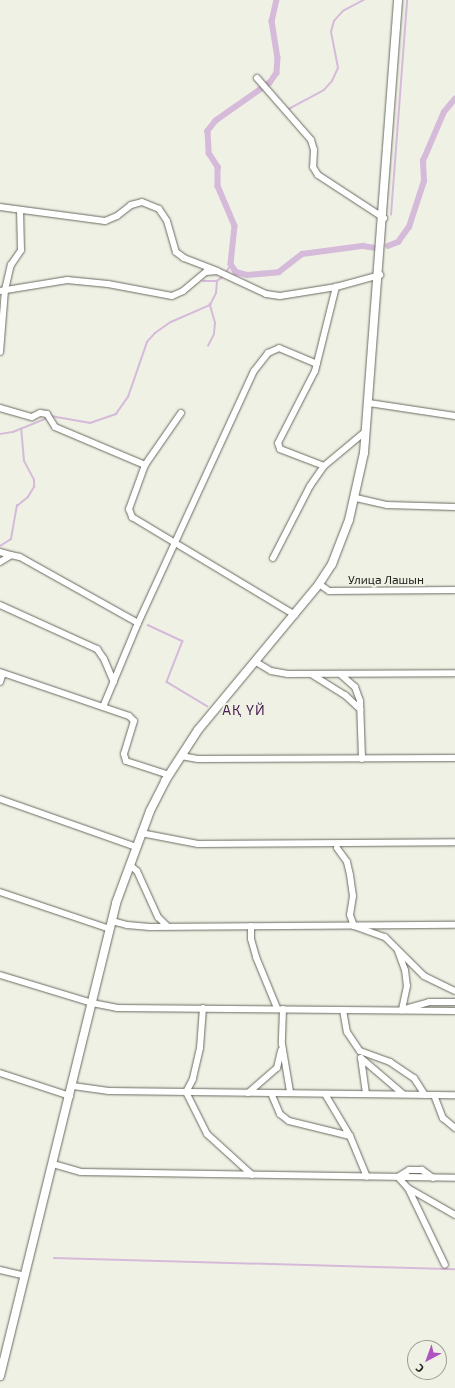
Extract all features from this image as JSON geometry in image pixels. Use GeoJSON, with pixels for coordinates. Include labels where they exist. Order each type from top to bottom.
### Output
{"type":"FeatureCollection","features":[{"type":"Feature","properties":{"kind":"main road"},"geometry":{"type":"LineString","coordinates":[[0,1376],[73,1086],[112,921],[141,832],[169,775],[198,730],[295,615],[319,584],[342,542],[356,498],[366,431],[380,275],[398,0]]}},
{"type":"Feature","properties":{"kind":"street"},"geometry":{"type":"LineString","coordinates":[[257,78],[310,140],[314,150],[313,167],[318,175],[384,218]]}},
{"type":"Feature","properties":{"kind":"street"},"geometry":{"type":"LineString","coordinates":[[0,207],[105,221],[117,216],[131,205],[142,202],[159,209],[167,220],[176,252],[184,258],[217,271],[266,294],[280,296],[336,287],[380,275]]}},
{"type":"Feature","properties":{"kind":"street"},"geometry":{"type":"LineString","coordinates":[[0,352],[3,291],[11,265],[21,250],[20,210]]}},
{"type":"Feature","properties":{"kind":"street"},"geometry":{"type":"LineString","coordinates":[[3,291],[67,280],[108,284],[172,296],[183,291],[206,272],[217,271]]}},
{"type":"Feature","properties":{"kind":"street"},"geometry":{"type":"LineString","coordinates":[[324,466],[280,449],[278,443],[290,424],[317,364],[336,287]]}},
{"type":"Feature","properties":{"kind":"street"},"geometry":{"type":"LineString","coordinates":[[103,706],[138,623],[254,371],[268,353],[280,348],[317,364]]}},
{"type":"Feature","properties":{"kind":"street"},"geometry":{"type":"LineString","coordinates":[[369,403],[455,416]]}},
{"type":"Feature","properties":{"kind":"street"},"geometry":{"type":"LineString","coordinates":[[0,408],[32,417],[40,413],[47,414],[55,427],[145,465]]}},
{"type":"Feature","properties":{"kind":"street"},"geometry":{"type":"LineString","coordinates":[[181,413],[145,465],[129,509],[132,517],[295,615]]}},
{"type":"Feature","properties":{"kind":"street"},"geometry":{"type":"LineString","coordinates":[[273,558],[310,486],[324,466],[366,431]]}},
{"type":"Feature","properties":{"kind":"street"},"geometry":{"type":"LineString","coordinates":[[356,498],[387,505],[455,507]]}},
{"type":"Feature","properties":{"kind":"street"},"geometry":{"type":"LineString","coordinates":[[0,552],[20,557],[138,623]]}},
{"type":"Feature","properties":{"kind":"street"},"geometry":{"type":"LineString","coordinates":[[0,562],[10,555]]}},
{"type":"Feature","properties":{"kind":"street","name":"Улица Лашын"},"geometry":{"type":"LineString","coordinates":[[319,584],[329,590],[455,590]]}},
{"type":"Feature","properties":{"kind":"street"},"geometry":{"type":"LineString","coordinates":[[0,605],[97,649],[104,659],[114,682]]}},
{"type":"Feature","properties":{"kind":"street"},"geometry":{"type":"LineString","coordinates":[[256,662],[270,671],[310,674],[455,673]]}},
{"type":"Feature","properties":{"kind":"street"},"geometry":{"type":"LineString","coordinates":[[0,682],[2,672],[129,716],[134,721],[124,754],[126,761],[169,775]]}},
{"type":"Feature","properties":{"kind":"street"},"geometry":{"type":"LineString","coordinates":[[310,674],[345,695],[360,708]]}},
{"type":"Feature","properties":{"kind":"street"},"geometry":{"type":"LineString","coordinates":[[340,674],[355,687],[360,708],[362,758]]}},
{"type":"Feature","properties":{"kind":"street"},"geometry":{"type":"LineString","coordinates":[[180,756],[198,759],[455,758]]}},
{"type":"Feature","properties":{"kind":"street"},"geometry":{"type":"LineString","coordinates":[[0,799],[136,847]]}},
{"type":"Feature","properties":{"kind":"street"},"geometry":{"type":"LineString","coordinates":[[141,832],[198,844],[455,842]]}},
{"type":"Feature","properties":{"kind":"street"},"geometry":{"type":"LineString","coordinates":[[337,848],[347,862],[350,875],[353,896],[350,915],[354,926]]}},
{"type":"Feature","properties":{"kind":"street"},"geometry":{"type":"LineString","coordinates":[[130,865],[137,871],[158,917],[168,926]]}},
{"type":"Feature","properties":{"kind":"street"},"geometry":{"type":"LineString","coordinates":[[0,892],[110,929]]}},
{"type":"Feature","properties":{"kind":"street"},"geometry":{"type":"LineString","coordinates":[[112,921],[127,925],[168,926],[454,926]]}},
{"type":"Feature","properties":{"kind":"street"},"geometry":{"type":"LineString","coordinates":[[251,926],[251,939],[256,956],[280,1009],[282,1044],[290,1092]]}},
{"type":"Feature","properties":{"kind":"street"},"geometry":{"type":"LineString","coordinates":[[354,926],[385,937],[397,947],[424,976],[455,991]]}},
{"type":"Feature","properties":{"kind":"street"},"geometry":{"type":"LineString","coordinates":[[379,926],[385,937]]}},
{"type":"Feature","properties":{"kind":"street"},"geometry":{"type":"LineString","coordinates":[[397,947],[406,970],[407,986],[402,1010]]}},
{"type":"Feature","properties":{"kind":"street"},"geometry":{"type":"LineString","coordinates":[[0,975],[92,1003],[118,1008],[455,1011]]}},
{"type":"Feature","properties":{"kind":"street"},"geometry":{"type":"LineString","coordinates":[[402,1010],[429,1002],[455,1002]]}},
{"type":"Feature","properties":{"kind":"street"},"geometry":{"type":"LineString","coordinates":[[186,1092],[193,1079],[200,1048],[203,1008]]}},
{"type":"Feature","properties":{"kind":"street"},"geometry":{"type":"LineString","coordinates":[[343,1010],[346,1032],[360,1051],[366,1094]]}},
{"type":"Feature","properties":{"kind":"street"},"geometry":{"type":"LineString","coordinates":[[248,1093],[277,1068],[282,1044]]}},
{"type":"Feature","properties":{"kind":"street"},"geometry":{"type":"LineString","coordinates":[[360,1051],[390,1062],[414,1078],[425,1095]]}},
{"type":"Feature","properties":{"kind":"street"},"geometry":{"type":"LineString","coordinates":[[361,1058],[403,1094]]}},
{"type":"Feature","properties":{"kind":"street"},"geometry":{"type":"LineString","coordinates":[[0,1073],[70,1096]]}},
{"type":"Feature","properties":{"kind":"street"},"geometry":{"type":"LineString","coordinates":[[73,1086],[109,1091],[455,1095]]}},
{"type":"Feature","properties":{"kind":"street"},"geometry":{"type":"LineString","coordinates":[[186,1092],[207,1134],[252,1175]]}},
{"type":"Feature","properties":{"kind":"street"},"geometry":{"type":"LineString","coordinates":[[270,1093],[280,1114],[289,1120],[350,1136]]}},
{"type":"Feature","properties":{"kind":"street"},"geometry":{"type":"LineString","coordinates":[[325,1094],[350,1136],[367,1177]]}},
{"type":"Feature","properties":{"kind":"street"},"geometry":{"type":"LineString","coordinates":[[434,1095],[443,1118],[455,1128]]}},
{"type":"Feature","properties":{"kind":"street"},"geometry":{"type":"LineString","coordinates":[[53,1164],[81,1172],[455,1178]]}},
{"type":"Feature","properties":{"kind":"street"},"geometry":{"type":"LineString","coordinates":[[398,1177],[408,1188],[445,1265]]}},
{"type":"Feature","properties":{"kind":"street"},"geometry":{"type":"LineString","coordinates":[[408,1188],[455,1215]]}},
{"type":"Feature","properties":{"kind":"street"},"geometry":{"type":"LineString","coordinates":[[0,1270],[25,1276]]}},
{"type":"Feature","properties":{"kind":"waterway"},"geometry":{"type":"LineString","coordinates":[[277,0],[272,21],[278,58],[277,73],[270,83],[216,121],[208,131],[209,153],[218,167],[218,186],[235,226],[231,264],[236,272],[247,275],[279,272],[302,254],[363,246],[376,248]]}},
{"type":"Feature","properties":{"kind":"waterway"},"geometry":{"type":"LineString","coordinates":[[287,110],[324,90],[332,81],[338,68],[331,32],[334,21],[343,11],[364,0]]}},
{"type":"Feature","properties":{"kind":"waterway"},"geometry":{"type":"LineString","coordinates":[[391,215],[407,0]]}},
{"type":"Feature","properties":{"kind":"waterway"},"geometry":{"type":"LineString","coordinates":[[388,246],[398,242],[409,227],[424,181],[423,161],[444,112],[455,99]]}},
{"type":"Feature","properties":{"kind":"waterway"},"geometry":{"type":"LineString","coordinates":[[226,273],[231,264]]}},
{"type":"Feature","properties":{"kind":"waterway"},"geometry":{"type":"LineString","coordinates":[[203,281],[217,281],[224,276]]}},
{"type":"Feature","properties":{"kind":"waterway"},"geometry":{"type":"LineString","coordinates":[[51,416],[90,423],[116,414],[128,397],[147,342],[155,333],[171,322],[210,305],[216,293],[217,281]]}},
{"type":"Feature","properties":{"kind":"waterway"},"geometry":{"type":"LineString","coordinates":[[208,346],[214,334],[215,323],[210,305]]}},
{"type":"Feature","properties":{"kind":"waterway"},"geometry":{"type":"LineString","coordinates":[[0,434],[13,432],[47,418]]}},
{"type":"Feature","properties":{"kind":"waterway"},"geometry":{"type":"LineString","coordinates":[[0,546],[11,539],[17,506],[28,497],[34,487],[34,480],[24,461],[21,429]]}},
{"type":"Feature","properties":{"kind":"waterway"},"geometry":{"type":"LineString","coordinates":[[148,625],[183,641],[167,682],[207,706]]}},
{"type":"Feature","properties":{"kind":"waterway"},"geometry":{"type":"LineString","coordinates":[[54,1258],[455,1269]]}},
{"type":"Feature","properties":{"kind":"district","name":"АҚ ҮЙ"},"geometry":{"type":"Point","coordinates":[244,710]}}]}
